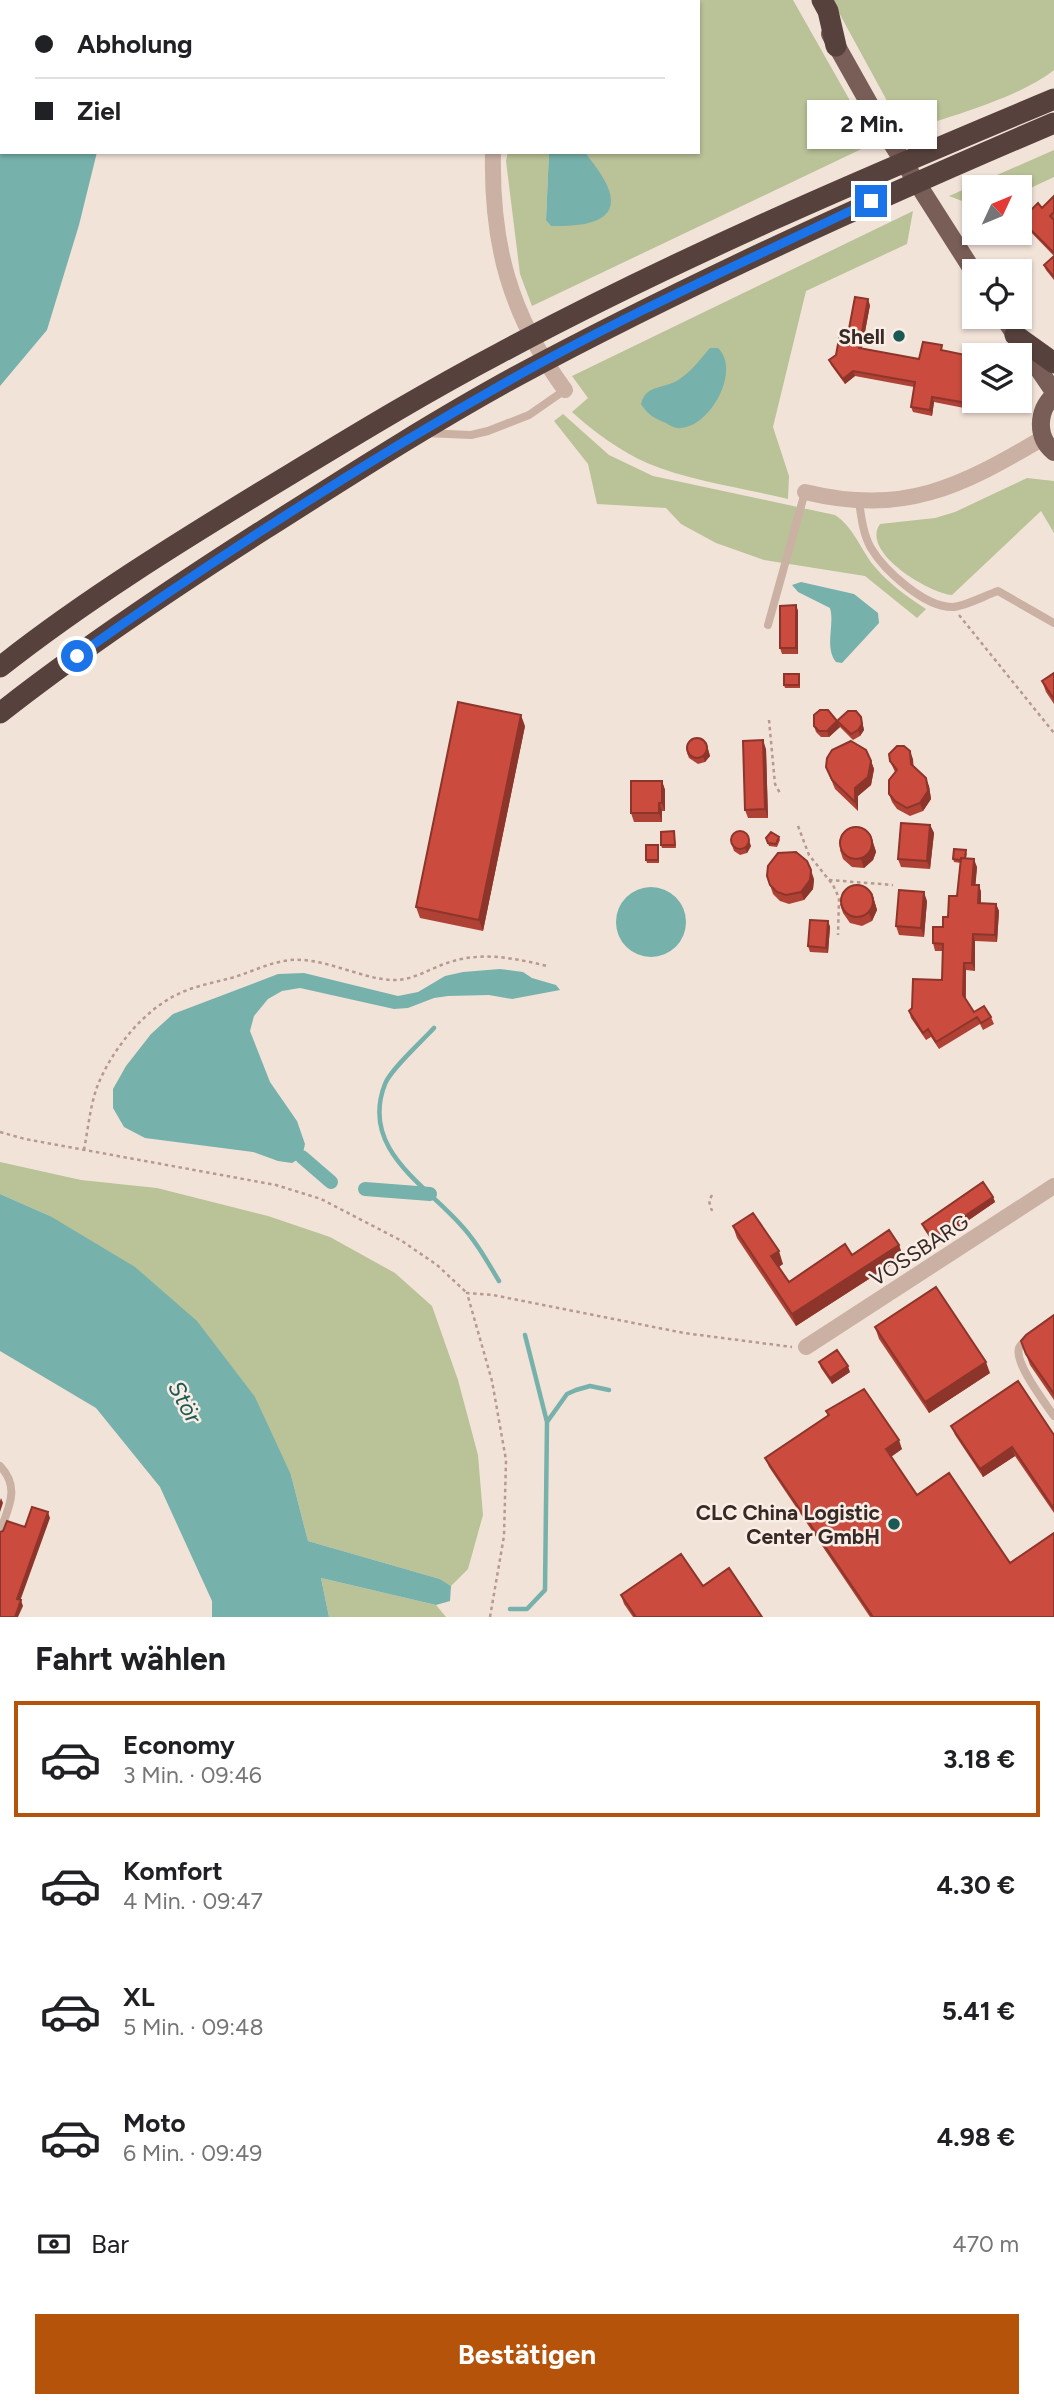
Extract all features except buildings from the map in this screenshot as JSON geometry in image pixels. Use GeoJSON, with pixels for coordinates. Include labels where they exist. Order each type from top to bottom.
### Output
{"type":"FeatureCollection","features":[{"type":"Feature","properties":{"kind":"highway"},"geometry":{"type":"LineString","coordinates":[[822,0],[828,11],[836,46]]}},
{"type":"Feature","properties":{"kind":"highway"},"geometry":{"type":"LineString","coordinates":[[1028,109],[1054,89]]}},
{"type":"Feature","properties":{"kind":"highway"},"geometry":{"type":"LineString","coordinates":[[0,667],[166,550],[365,429],[501,352],[630,288],[859,182],[952,140],[1054,99]]}},
{"type":"Feature","properties":{"kind":"highway"},"geometry":{"type":"LineString","coordinates":[[0,713],[184,580],[390,449],[512,379],[642,311],[871,201],[1054,122]]}},
{"type":"Feature","properties":{"kind":"highway"},"geometry":{"type":"LineString","coordinates":[[1015,335],[1054,363]]}},
{"type":"Feature","properties":{"kind":"main road"},"geometry":{"type":"LineString","coordinates":[[813,0],[836,46],[965,259]]}},
{"type":"Feature","properties":{"kind":"main road"},"geometry":{"type":"LineString","coordinates":[[1011,329],[1054,394],[1042,414],[1041,430],[1049,445]]}},
{"type":"Feature","properties":{"kind":"street"},"geometry":{"type":"LineString","coordinates":[[493,154],[494,217],[506,274],[526,326],[565,390]]}},
{"type":"Feature","properties":{"kind":"street"},"geometry":{"type":"LineString","coordinates":[[805,492],[859,500],[898,500],[921,496],[967,480],[1049,445]]}},
{"type":"Feature","properties":{"kind":"street","name":"VOSSBARG"},"geometry":{"type":"LineString","coordinates":[[806,1347],[1054,1186]]}},
{"type":"Feature","properties":{"kind":"lane"},"geometry":{"type":"LineString","coordinates":[[0,703],[62,656],[213,551],[405,432],[471,435],[529,415],[565,390]]}},
{"type":"Feature","properties":{"kind":"lane"},"geometry":{"type":"LineString","coordinates":[[768,625],[805,492]]}},
{"type":"Feature","properties":{"kind":"lane"},"geometry":{"type":"LineString","coordinates":[[859,500],[867,540],[880,561],[918,594],[953,607],[998,591],[1054,623]]}},
{"type":"Feature","properties":{"kind":"lane"},"geometry":{"type":"LineString","coordinates":[[1035,1334],[1021,1345],[1018,1351],[1027,1374],[1054,1416]]}},
{"type":"Feature","properties":{"kind":"lane"},"geometry":{"type":"LineString","coordinates":[[0,1466],[13,1494],[0,1532]]}},
{"type":"Feature","properties":{"kind":"path"},"geometry":{"type":"LineString","coordinates":[[953,607],[1054,733]]}},
{"type":"Feature","properties":{"kind":"path"},"geometry":{"type":"LineString","coordinates":[[769,720],[775,783],[781,794]]}},
{"type":"Feature","properties":{"kind":"path"},"geometry":{"type":"LineString","coordinates":[[798,826],[808,855],[829,880],[839,898],[838,935]]}},
{"type":"Feature","properties":{"kind":"path"},"geometry":{"type":"LineString","coordinates":[[829,880],[893,885]]}},
{"type":"Feature","properties":{"kind":"path"},"geometry":{"type":"LineString","coordinates":[[84,1150],[96,1090],[114,1055],[139,1024],[167,1000],[184,991],[269,964],[292,960],[318,963],[390,980],[418,975],[449,962],[487,956],[509,957],[547,965]]}},
{"type":"Feature","properties":{"kind":"path"},"geometry":{"type":"LineString","coordinates":[[0,1132],[276,1185],[321,1199],[402,1241],[437,1265],[467,1293],[492,1381],[506,1460],[504,1536],[490,1617]]}},
{"type":"Feature","properties":{"kind":"path"},"geometry":{"type":"LineString","coordinates":[[712,1195],[709,1201],[712,1211]]}},
{"type":"Feature","properties":{"kind":"path"},"geometry":{"type":"LineString","coordinates":[[467,1293],[493,1295],[684,1333],[806,1347]]}},
{"type":"Feature","properties":{"kind":"green space"},"geometry":{"type":"Polygon","coordinates":[[[700,0],[793,0],[874,143],[532,306],[520,274],[506,161],[508,154],[549,154],[546,220],[607,188],[586,154],[700,154],[700,0]]]}},
{"type":"Feature","properties":{"kind":"green space"},"geometry":{"type":"Polygon","coordinates":[[[832,0],[1054,0],[1054,70],[1003,98],[904,132],[832,0]]]}},
{"type":"Feature","properties":{"kind":"green space"},"geometry":{"type":"Polygon","coordinates":[[[1054,150],[1054,177],[1032,187],[1032,175],[997,175],[1054,150]]]}},
{"type":"Feature","properties":{"kind":"green space"},"geometry":{"type":"Polygon","coordinates":[[[962,190],[962,201],[949,196],[962,190]]]}},
{"type":"Feature","properties":{"kind":"green space"},"geometry":{"type":"Polygon","coordinates":[[[913,211],[907,244],[806,291],[773,427],[789,476],[788,499],[699,479],[647,463],[627,453],[572,412],[588,398],[572,376],[913,211]]]}},
{"type":"Feature","properties":{"kind":"green space"},"geometry":{"type":"Polygon","coordinates":[[[563,414],[609,455],[653,476],[835,515],[847,526],[880,573],[926,609],[917,618],[865,576],[764,560],[716,543],[681,524],[666,508],[597,504],[588,464],[554,421],[563,414]]]}},
{"type":"Feature","properties":{"kind":"green space"},"geometry":{"type":"Polygon","coordinates":[[[1027,478],[1054,481],[1054,533],[1041,511],[952,595],[941,593],[914,579],[888,558],[880,547],[876,535],[880,524],[935,518],[955,512],[1027,478]]]}},
{"type":"Feature","properties":{"kind":"green space"},"geometry":{"type":"Polygon","coordinates":[[[0,1162],[81,1180],[157,1188],[268,1216],[330,1237],[395,1273],[432,1306],[458,1380],[478,1455],[483,1515],[468,1569],[451,1586],[440,1579],[308,1541],[291,1475],[50,1216],[0,1194],[0,1162]]]}},
{"type":"Feature","properties":{"kind":"green space"},"geometry":{"type":"Polygon","coordinates":[[[321,1578],[436,1605],[446,1617],[329,1617],[321,1578]]]}},
{"type":"Feature","properties":{"kind":"water"},"geometry":{"type":"Polygon","coordinates":[[[0,154],[97,154],[79,225],[47,330],[0,386],[0,154]]]}},
{"type":"Feature","properties":{"kind":"water"},"geometry":{"type":"Polygon","coordinates":[[[549,154],[586,154],[608,188],[611,201],[609,210],[604,216],[587,223],[551,226],[546,220],[549,154]]]}},
{"type":"Feature","properties":{"kind":"water"},"geometry":{"type":"Polygon","coordinates":[[[710,348],[718,348],[724,358],[726,370],[719,396],[703,418],[692,425],[677,428],[649,414],[641,404],[647,393],[681,378],[710,348]]]}},
{"type":"Feature","properties":{"kind":"water"},"geometry":{"type":"Polygon","coordinates":[[[801,582],[854,594],[878,613],[879,623],[842,663],[836,662],[831,650],[830,608],[798,592],[792,585],[801,582]]]}},
{"type":"Feature","properties":{"kind":"water"},"geometry":{"type":"Polygon","coordinates":[[[658,887],[671,893],[680,902],[684,908],[684,936],[676,947],[665,955],[644,957],[626,947],[618,936],[616,915],[626,897],[637,889],[658,887]]]}},
{"type":"Feature","properties":{"kind":"water"},"geometry":{"type":"Polygon","coordinates":[[[500,969],[523,972],[532,978],[556,985],[560,990],[512,999],[489,995],[448,996],[434,998],[408,1008],[394,1009],[300,988],[282,991],[268,999],[254,1016],[250,1031],[270,1082],[297,1121],[305,1144],[302,1157],[292,1163],[253,1152],[145,1138],[124,1127],[113,1108],[113,1089],[126,1066],[151,1034],[173,1014],[278,974],[304,973],[398,996],[418,992],[445,976],[500,969]]]}},
{"type":"Feature","properties":{"kind":"water","name":"Stör"},"geometry":{"type":"Polygon","coordinates":[[[0,1194],[50,1216],[135,1267],[197,1321],[255,1397],[291,1475],[308,1541],[440,1579],[451,1586],[450,1601],[436,1605],[321,1578],[329,1617],[212,1617],[212,1601],[160,1487],[96,1408],[0,1351],[0,1194]]]}},
{"type":"Feature","properties":{"kind":"waterway"},"geometry":{"type":"LineString","coordinates":[[434,1028],[388,1078],[380,1107],[381,1127],[388,1146],[399,1163],[466,1231],[499,1281]]}},
{"type":"Feature","properties":{"kind":"waterway"},"geometry":{"type":"LineString","coordinates":[[302,1157],[331,1182]]}},
{"type":"Feature","properties":{"kind":"waterway"},"geometry":{"type":"LineString","coordinates":[[365,1189],[430,1194]]}},
{"type":"Feature","properties":{"kind":"waterway"},"geometry":{"type":"LineString","coordinates":[[525,1335],[547,1422]]}},
{"type":"Feature","properties":{"kind":"waterway"},"geometry":{"type":"LineString","coordinates":[[510,1609],[527,1609],[545,1590],[547,1422],[567,1394],[590,1386],[609,1390]]}},
{"type":"Feature","properties":{"kind":"place","name":"Shell"},"geometry":{"type":"Point","coordinates":[899,336]}},
{"type":"Feature","properties":{"kind":"place","name":"CLC China Logistic Center GmbH"},"geometry":{"type":"Point","coordinates":[894,1524]}},
{"type":"Feature","properties":{"kind":"route"},"geometry":{"type":"LineString","coordinates":[[77,656],[184,580],[390,449],[512,379],[642,311],[871,201]]}}]}
